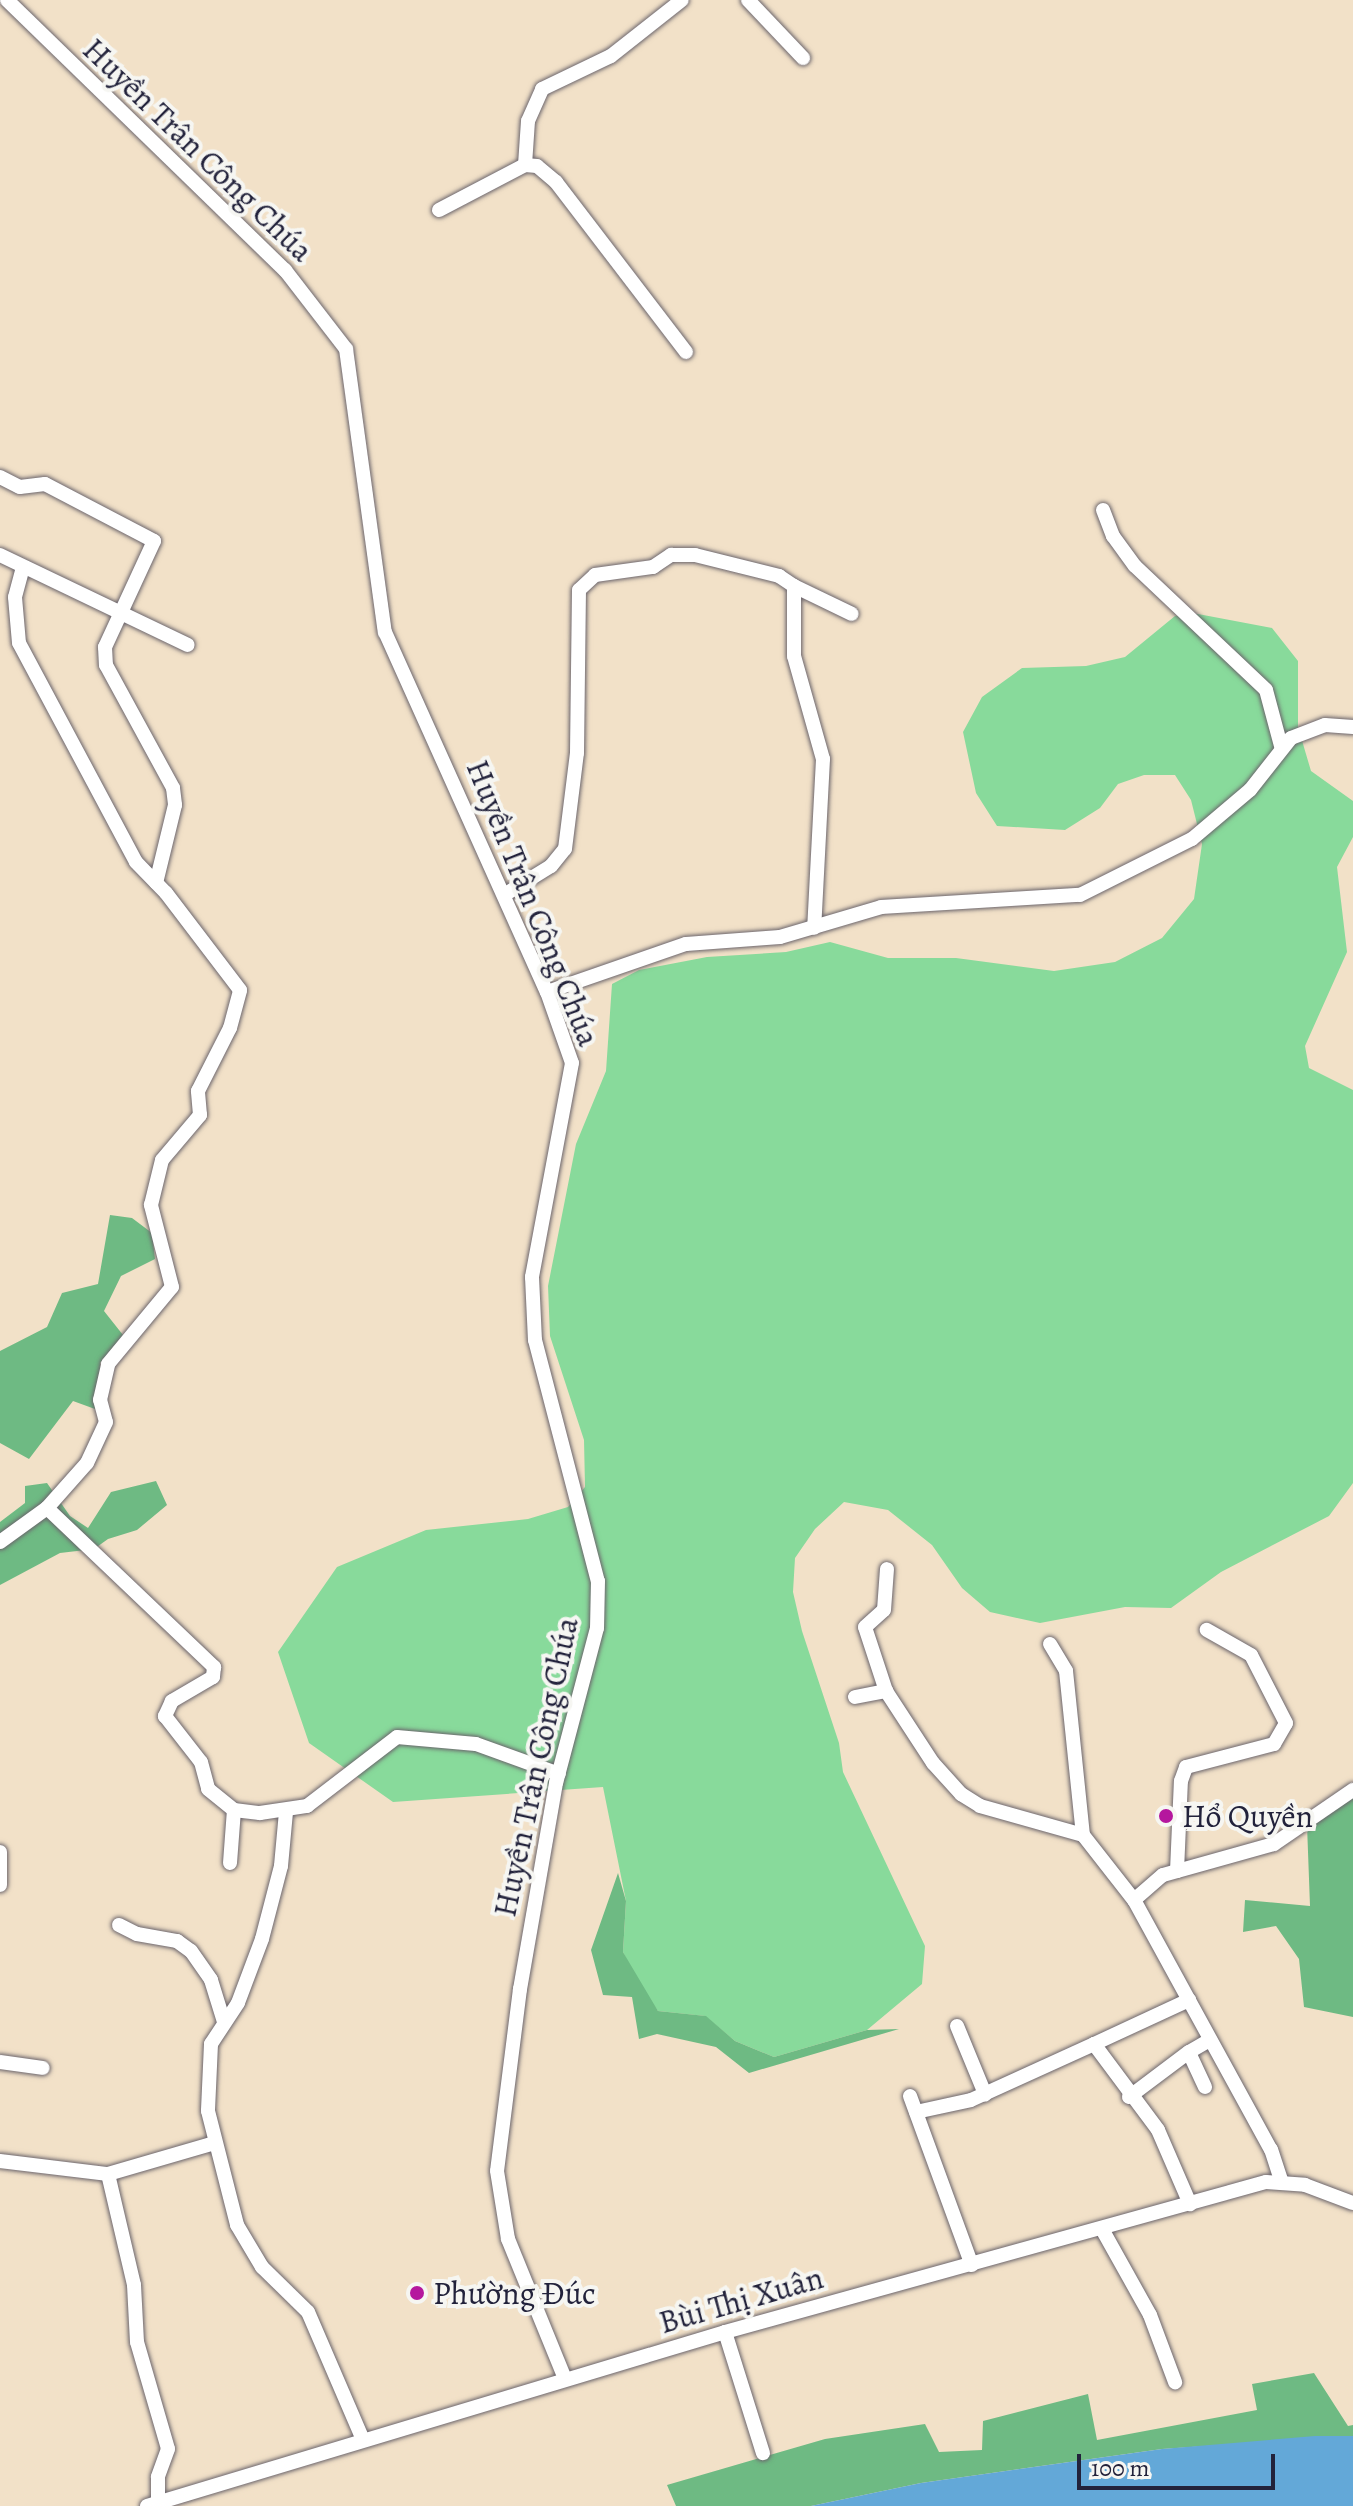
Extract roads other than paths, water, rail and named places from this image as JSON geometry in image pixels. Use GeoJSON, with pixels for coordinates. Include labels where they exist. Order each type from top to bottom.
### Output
{"type":"FeatureCollection","features":[{"type":"Feature","properties":{"kind":"street","name":"Huyền Trân Công Chúa"},"geometry":{"type":"LineString","coordinates":[[7,0],[285,270],[346,349],[385,632],[547,992],[572,1063],[532,1277],[535,1340],[598,1581],[597,1628],[559,1774],[517,2004],[497,2171],[508,2239],[565,2379]]}},
{"type":"Feature","properties":{"kind":"street"},"geometry":{"type":"LineString","coordinates":[[525,165],[528,121],[542,89],[611,56],[682,0]]}},
{"type":"Feature","properties":{"kind":"street"},"geometry":{"type":"LineString","coordinates":[[748,0],[803,58]]}},
{"type":"Feature","properties":{"kind":"street"},"geometry":{"type":"LineString","coordinates":[[439,210],[525,165],[537,166],[556,182],[686,352]]}},
{"type":"Feature","properties":{"kind":"street"},"geometry":{"type":"LineString","coordinates":[[0,477],[20,487],[45,484],[152,537],[108,631],[106,665],[173,788],[175,805],[156,883]]}},
{"type":"Feature","properties":{"kind":"street"},"geometry":{"type":"LineString","coordinates":[[1103,510],[1135,566],[1266,690],[1281,746]]}},
{"type":"Feature","properties":{"kind":"street"},"geometry":{"type":"LineString","coordinates":[[504,895],[551,866],[565,849],[577,753],[576,601],[586,582],[607,572],[653,567],[681,554],[779,576],[852,614]]}},
{"type":"Feature","properties":{"kind":"street"},"geometry":{"type":"LineString","coordinates":[[0,555],[188,645]]}},
{"type":"Feature","properties":{"kind":"street"},"geometry":{"type":"LineString","coordinates":[[0,1542],[47,1508],[87,1463],[106,1422],[100,1400],[108,1364],[172,1287],[151,1205],[162,1160],[200,1115],[198,1091],[230,1028],[240,990],[136,862],[19,643],[15,597],[23,567]]}},
{"type":"Feature","properties":{"kind":"street"},"geometry":{"type":"LineString","coordinates":[[794,586],[794,656],[823,759],[814,928]]}},
{"type":"Feature","properties":{"kind":"street"},"geometry":{"type":"LineString","coordinates":[[547,992],[686,944],[780,937],[881,907],[1080,895],[1192,839],[1250,790],[1281,746],[1316,727],[1353,727]]}},
{"type":"Feature","properties":{"kind":"street"},"geometry":{"type":"LineString","coordinates":[[47,1508],[214,1667],[213,1677],[172,1701],[165,1716],[201,1762],[208,1789],[234,1810],[286,1812],[327,1795],[381,1745],[397,1737],[476,1744],[559,1774]]}},
{"type":"Feature","properties":{"kind":"street"},"geometry":{"type":"LineString","coordinates":[[887,1569],[884,1610],[865,1627],[886,1691],[933,1763],[961,1794],[980,1806],[1083,1835]]}},
{"type":"Feature","properties":{"kind":"street"},"geometry":{"type":"LineString","coordinates":[[1177,1871],[1181,1781],[1186,1767],[1274,1744],[1284,1735],[1286,1723],[1251,1655],[1207,1630]]}},
{"type":"Feature","properties":{"kind":"street"},"geometry":{"type":"LineString","coordinates":[[1050,1644],[1066,1671],[1083,1835],[1134,1900],[1271,2150],[1281,2180],[1353,2203]]}},
{"type":"Feature","properties":{"kind":"street"},"geometry":{"type":"LineString","coordinates":[[855,1697],[886,1691]]}},
{"type":"Feature","properties":{"kind":"street"},"geometry":{"type":"LineString","coordinates":[[1134,1900],[1163,1875],[1274,1844],[1353,1790]]}},
{"type":"Feature","properties":{"kind":"street"},"geometry":{"type":"LineString","coordinates":[[230,1863],[234,1810]]}},
{"type":"Feature","properties":{"kind":"street"},"geometry":{"type":"LineString","coordinates":[[286,1812],[281,1866],[262,1939],[238,2003],[224,2022],[210,2053],[208,2111],[237,2225],[262,2267],[308,2312],[363,2440]]}},
{"type":"Feature","properties":{"kind":"street"},"geometry":{"type":"LineString","coordinates":[[0,1852],[0,1885]]}},
{"type":"Feature","properties":{"kind":"street"},"geometry":{"type":"LineString","coordinates":[[119,1925],[137,1934],[177,1941],[191,1951],[211,1980],[224,2022]]}},
{"type":"Feature","properties":{"kind":"street"},"geometry":{"type":"LineString","coordinates":[[916,2112],[985,2094],[1189,2000]]}},
{"type":"Feature","properties":{"kind":"street"},"geometry":{"type":"LineString","coordinates":[[957,2026],[985,2094]]}},
{"type":"Feature","properties":{"kind":"street"},"geometry":{"type":"LineString","coordinates":[[1129,2097],[1210,2040]]}},
{"type":"Feature","properties":{"kind":"street"},"geometry":{"type":"LineString","coordinates":[[1094,2044],[1129,2097],[1158,2130],[1190,2204]]}},
{"type":"Feature","properties":{"kind":"street"},"geometry":{"type":"LineString","coordinates":[[1189,2052],[1205,2087]]}},
{"type":"Feature","properties":{"kind":"street"},"geometry":{"type":"LineString","coordinates":[[0,2062],[43,2068]]}},
{"type":"Feature","properties":{"kind":"street"},"geometry":{"type":"LineString","coordinates":[[910,2096],[972,2265]]}},
{"type":"Feature","properties":{"kind":"street"},"geometry":{"type":"LineString","coordinates":[[0,2161],[108,2174],[215,2143]]}},
{"type":"Feature","properties":{"kind":"street"},"geometry":{"type":"LineString","coordinates":[[108,2174],[134,2285],[137,2342],[168,2449],[158,2477],[154,2505]]}},
{"type":"Feature","properties":{"kind":"street","name":"Bùi Thị Xuân"},"geometry":{"type":"LineString","coordinates":[[154,2505],[725,2332],[1281,2180]]}},
{"type":"Feature","properties":{"kind":"street"},"geometry":{"type":"LineString","coordinates":[[1102,2229],[1142,2297],[1175,2382]]}},
{"type":"Feature","properties":{"kind":"street"},"geometry":{"type":"LineString","coordinates":[[725,2332],[763,2453]]}},
{"type":"Feature","properties":{"kind":"water"},"geometry":{"type":"Polygon","coordinates":[[[1315,2436],[1353,2436],[1353,2506],[811,2506],[921,2483],[1162,2449],[1315,2436]]]}},
{"type":"Feature","properties":{"kind":"place","name":"Hổ Quyền"},"geometry":{"type":"Point","coordinates":[1166,1816]}},
{"type":"Feature","properties":{"kind":"place","name":"Phường Đúc"},"geometry":{"type":"Point","coordinates":[417,2293]}}]}
